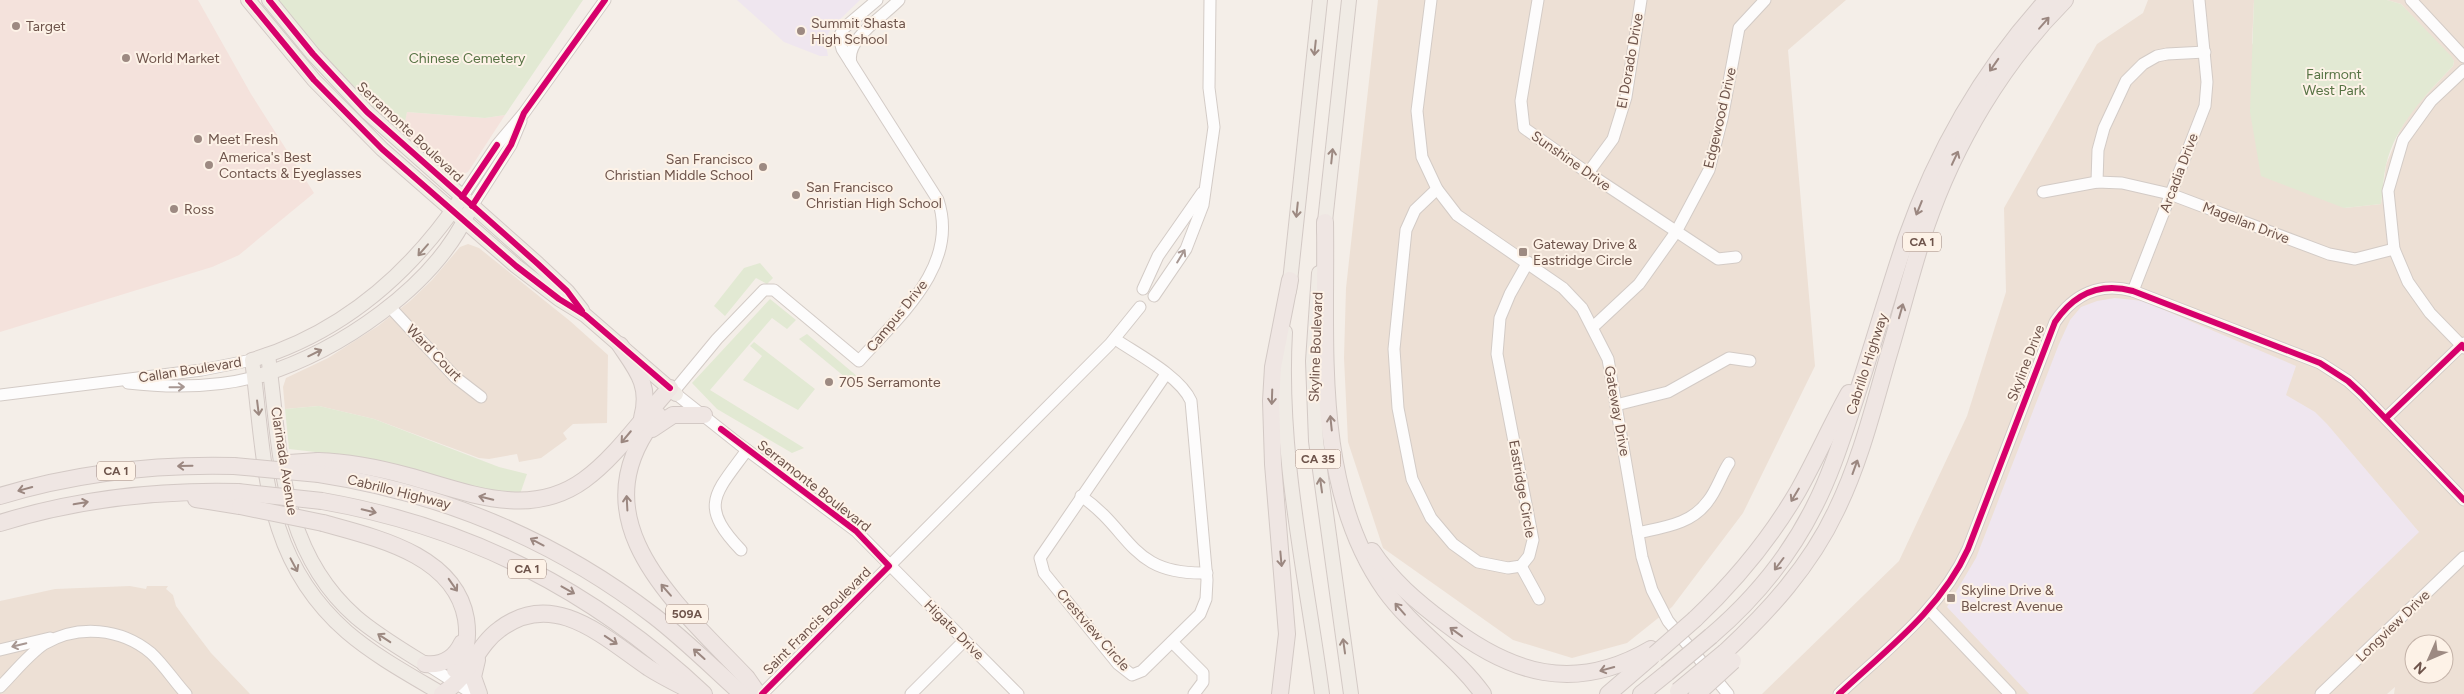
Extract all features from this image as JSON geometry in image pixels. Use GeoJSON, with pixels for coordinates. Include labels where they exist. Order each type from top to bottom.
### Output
{"type":"FeatureCollection","features":[{"type":"Feature","properties":{"kind":"highway","name":"Cabrillo Highway"},"geometry":{"type":"LineString","coordinates":[[1641,694],[1711,636],[1760,587],[1784,557],[1805,525],[1830,474],[1907,238],[1949,140],[1978,87],[2047,0]]}},
{"type":"Feature","properties":{"kind":"highway","name":"Cabrillo Highway"},"geometry":{"type":"LineString","coordinates":[[1729,657],[1787,601],[1817,552],[1860,454],[1926,227],[1948,173],[1990,94],[2023,48],[2065,0]]}},
{"type":"Feature","properties":{"kind":"highway"},"geometry":{"type":"LineString","coordinates":[[1324,222],[1327,374],[1337,471],[1351,527],[1376,577],[1402,611],[1466,672],[1483,694]]}},
{"type":"Feature","properties":{"kind":"highway"},"geometry":{"type":"LineString","coordinates":[[1280,694],[1287,634],[1273,464],[1272,401],[1273,367],[1290,280]]}},
{"type":"Feature","properties":{"kind":"highway"},"geometry":{"type":"LineString","coordinates":[[620,345],[639,374],[645,389],[646,403],[642,418]]}},
{"type":"Feature","properties":{"kind":"highway"},"geometry":{"type":"LineString","coordinates":[[1608,694],[1740,573],[1768,537],[1797,491],[1868,360]]}},
{"type":"Feature","properties":{"kind":"highway"},"geometry":{"type":"LineString","coordinates":[[319,468],[371,467],[494,500],[529,501],[556,495],[583,481],[606,461],[642,418],[673,391]]}},
{"type":"Feature","properties":{"kind":"highway","name":"509A"},"geometry":{"type":"LineString","coordinates":[[673,391],[647,429],[633,461],[628,484],[627,510],[633,536],[643,559],[741,686],[760,694]]}},
{"type":"Feature","properties":{"kind":"highway","name":"509A"},"geometry":{"type":"LineString","coordinates":[[633,461],[648,435],[666,418],[681,414],[704,415]]}},
{"type":"Feature","properties":{"kind":"highway","name":"Cabrillo Highway"},"geometry":{"type":"LineString","coordinates":[[0,496],[67,479],[124,470],[182,466],[319,468],[414,493],[470,512],[523,535],[591,573],[631,600],[741,686]]}},
{"type":"Feature","properties":{"kind":"highway"},"geometry":{"type":"LineString","coordinates":[[1337,471],[1358,524],[1386,570],[1425,608],[1493,657],[1530,671],[1574,675],[1614,667],[1653,651]]}},
{"type":"Feature","properties":{"kind":"highway","name":"Cabrillo Highway"},"geometry":{"type":"LineString","coordinates":[[0,523],[70,505],[164,493],[239,499],[322,501],[380,513],[426,526],[479,546],[582,597],[629,629],[704,694]]}},
{"type":"Feature","properties":{"kind":"highway"},"geometry":{"type":"LineString","coordinates":[[239,499],[383,542],[434,566],[444,574],[456,590],[466,619],[468,633],[465,650],[449,685]]}},
{"type":"Feature","properties":{"kind":"highway"},"geometry":{"type":"LineString","coordinates":[[449,685],[488,639],[507,624],[528,616],[547,614],[568,617],[595,630],[650,668],[697,694]]}},
{"type":"Feature","properties":{"kind":"highway"},"geometry":{"type":"LineString","coordinates":[[425,664],[440,663],[455,654],[464,638],[466,619]]}},
{"type":"Feature","properties":{"kind":"highway"},"geometry":{"type":"LineString","coordinates":[[478,694],[474,684],[474,670],[480,651],[488,639]]}},
{"type":"Feature","properties":{"kind":"highway"},"geometry":{"type":"LineString","coordinates":[[1676,692],[1729,657]]}},
{"type":"Feature","properties":{"kind":"highway"},"geometry":{"type":"LineString","coordinates":[[1697,694],[1729,657]]}},
{"type":"Feature","properties":{"kind":"main road","name":"Serramonte Boulevard"},"geometry":{"type":"LineString","coordinates":[[248,0],[307,73],[354,123],[536,282],[559,300],[585,315],[673,391]]}},
{"type":"Feature","properties":{"kind":"main road","name":"Serramonte Boulevard"},"geometry":{"type":"LineString","coordinates":[[269,0],[313,54],[353,98],[395,139],[567,291],[585,315]]}},
{"type":"Feature","properties":{"kind":"main road","name":"CA 35"},"geometry":{"type":"LineString","coordinates":[[1320,0],[1285,343],[1286,434],[1322,694]]}},
{"type":"Feature","properties":{"kind":"main road","name":"Skyline Boulevard"},"geometry":{"type":"LineString","coordinates":[[1349,0],[1324,222],[1314,336],[1314,421],[1351,694]]}},
{"type":"Feature","properties":{"kind":"main road","name":"Callan Boulevard"},"geometry":{"type":"LineString","coordinates":[[252,360],[320,332],[371,299],[416,258],[453,211],[467,201]]}},
{"type":"Feature","properties":{"kind":"main road","name":"Callan Boulevard"},"geometry":{"type":"LineString","coordinates":[[255,377],[271,372],[335,343],[389,306],[437,258],[464,221],[467,201]]}},
{"type":"Feature","properties":{"kind":"main road","name":"Clarinada Avenue"},"geometry":{"type":"LineString","coordinates":[[268,355],[288,500],[296,531],[308,558],[330,590],[356,618],[425,664]]}},
{"type":"Feature","properties":{"kind":"main road","name":"Clarinada Avenue"},"geometry":{"type":"LineString","coordinates":[[252,360],[270,502],[281,538],[298,574],[321,606],[346,631],[378,654],[449,685]]}},
{"type":"Feature","properties":{"kind":"street","name":"Callan Boulevard"},"geometry":{"type":"LineString","coordinates":[[467,201],[510,145],[524,113],[605,0]]}},
{"type":"Feature","properties":{"kind":"street","name":"Campus Drive"},"geometry":{"type":"LineString","coordinates":[[673,391],[717,339],[764,290],[774,290],[859,362],[931,274],[941,252],[943,236],[942,217],[938,200],[840,45],[840,34],[877,0]]}},
{"type":"Feature","properties":{"kind":"street","name":"Campus Drive"},"geometry":{"type":"LineString","coordinates":[[854,69],[850,57],[853,44],[899,0]]}},
{"type":"Feature","properties":{"kind":"street"},"geometry":{"type":"LineString","coordinates":[[1154,296],[1176,265],[1194,232],[1203,205],[1214,127],[1209,88],[1210,0]]}},
{"type":"Feature","properties":{"kind":"street","name":"Gateway Drive"},"geometry":{"type":"LineString","coordinates":[[1431,0],[1417,111],[1422,157],[1437,189],[1457,215],[1528,262],[1563,288],[1582,308],[1593,327],[1608,359],[1638,533],[1652,590],[1668,621],[1728,694]]}},
{"type":"Feature","properties":{"kind":"street","name":"Sunshine Drive"},"geometry":{"type":"LineString","coordinates":[[1538,0],[1521,101],[1524,128],[1718,259],[1736,257]]}},
{"type":"Feature","properties":{"kind":"street","name":"El Dorado Drive"},"geometry":{"type":"LineString","coordinates":[[1588,173],[1613,139],[1626,97],[1641,0]]}},
{"type":"Feature","properties":{"kind":"street","name":"Edgewood Drive"},"geometry":{"type":"LineString","coordinates":[[1593,327],[1639,284],[1676,232],[1709,170],[1722,119],[1739,28],[1765,0]]}},
{"type":"Feature","properties":{"kind":"street","name":"Arcadia Drive"},"geometry":{"type":"LineString","coordinates":[[2133,291],[2205,106],[2207,82],[2199,0]]}},
{"type":"Feature","properties":{"kind":"street"},"geometry":{"type":"LineString","coordinates":[[2411,0],[2464,57]]}},
{"type":"Feature","properties":{"kind":"street"},"geometry":{"type":"LineString","coordinates":[[2097,182],[2098,150],[2104,128],[2126,82],[2143,64],[2157,56],[2205,52]]}},
{"type":"Feature","properties":{"kind":"street"},"geometry":{"type":"LineString","coordinates":[[2386,418],[2463,346],[2430,313],[2408,282],[2394,249],[2388,191],[2403,140],[2431,101],[2464,70]]}},
{"type":"Feature","properties":{"kind":"street"},"geometry":{"type":"LineString","coordinates":[[1143,289],[1151,268],[1195,204],[1207,177]]}},
{"type":"Feature","properties":{"kind":"street","name":"Magellan Drive"},"geometry":{"type":"LineString","coordinates":[[2043,192],[2097,182],[2122,183],[2170,194],[2329,254],[2355,259],[2394,249]]}},
{"type":"Feature","properties":{"kind":"street"},"geometry":{"type":"LineString","coordinates":[[1437,189],[1415,210],[1406,230],[1394,348],[1398,408],[1412,478],[1431,518],[1453,544],[1478,562],[1508,568],[1521,566],[1539,599]]}},
{"type":"Feature","properties":{"kind":"street","name":"Eastridge Circle"},"geometry":{"type":"LineString","coordinates":[[1521,566],[1529,556],[1533,540],[1497,354],[1500,318],[1510,294],[1528,262]]}},
{"type":"Feature","properties":{"kind":"street","name":"Skyline Drive"},"geometry":{"type":"LineString","coordinates":[[1840,694],[1929,608],[1947,587],[1968,549],[2055,322],[2068,305],[2088,292],[2110,287],[2133,291],[2320,363],[2348,381],[2464,500]]}},
{"type":"Feature","properties":{"kind":"street","name":"Ward Court"},"geometry":{"type":"LineString","coordinates":[[389,306],[455,377],[481,397]]}},
{"type":"Feature","properties":{"kind":"street","name":"Saint Francis Boulevard"},"geometry":{"type":"LineString","coordinates":[[760,694],[1115,339],[1140,307]]}},
{"type":"Feature","properties":{"kind":"street","name":"Crestview Circle"},"geometry":{"type":"LineString","coordinates":[[1115,339],[1166,374],[1185,390],[1192,407],[1207,573],[1207,593],[1203,609],[1172,642],[1136,675],[1129,674],[1118,664],[1043,570],[1039,562],[1042,553],[1166,374]]}},
{"type":"Feature","properties":{"kind":"street"},"geometry":{"type":"LineString","coordinates":[[1616,405],[1668,392],[1729,358],[1750,361]]}},
{"type":"Feature","properties":{"kind":"street","name":"Callan Boulevard"},"geometry":{"type":"LineString","coordinates":[[0,395],[212,369],[252,360]]}},
{"type":"Feature","properties":{"kind":"street","name":"Callan Boulevard"},"geometry":{"type":"LineString","coordinates":[[111,382],[175,387],[220,384],[255,377]]}},
{"type":"Feature","properties":{"kind":"street","name":"Serramonte Boulevard"},"geometry":{"type":"LineString","coordinates":[[673,391],[747,450],[856,531],[889,566]]}},
{"type":"Feature","properties":{"kind":"street"},"geometry":{"type":"LineString","coordinates":[[741,550],[720,526],[715,508],[720,488],[747,450]]}},
{"type":"Feature","properties":{"kind":"street"},"geometry":{"type":"LineString","coordinates":[[1638,533],[1680,524],[1696,514],[1708,501],[1729,463]]}},
{"type":"Feature","properties":{"kind":"street"},"geometry":{"type":"LineString","coordinates":[[1081,496],[1099,510],[1128,545],[1145,559],[1172,571],[1207,573]]}},
{"type":"Feature","properties":{"kind":"street","name":"Longview Drive"},"geometry":{"type":"LineString","coordinates":[[2321,694],[2464,557]]}},
{"type":"Feature","properties":{"kind":"street","name":"Higate Drive"},"geometry":{"type":"LineString","coordinates":[[889,566],[1018,694]]}},
{"type":"Feature","properties":{"kind":"street"},"geometry":{"type":"LineString","coordinates":[[1929,608],[2007,693]]}},
{"type":"Feature","properties":{"kind":"street"},"geometry":{"type":"LineString","coordinates":[[0,650],[71,634],[89,631],[107,632],[139,644],[163,666],[186,694]]}},
{"type":"Feature","properties":{"kind":"street"},"geometry":{"type":"LineString","coordinates":[[0,686],[43,645],[71,634]]}},
{"type":"Feature","properties":{"kind":"street"},"geometry":{"type":"LineString","coordinates":[[912,694],[964,641]]}},
{"type":"Feature","properties":{"kind":"street"},"geometry":{"type":"LineString","coordinates":[[1172,642],[1203,674],[1203,682],[1194,694]]}},
{"type":"Feature","properties":{"kind":"street","name":"Clarinada Avenue"},"geometry":{"type":"LineString","coordinates":[[425,664],[449,685],[473,694]]}},
{"type":"Feature","properties":{"kind":"shaded area"},"geometry":{"type":"Polygon","coordinates":[[[0,0],[198,0],[251,94],[314,193],[239,255],[212,267],[0,332],[0,0]]]}},
{"type":"Feature","properties":{"kind":"shaded area","name":"Summit Shasta High School"},"geometry":{"type":"Polygon","coordinates":[[[737,0],[860,0],[832,27],[828,34],[826,45],[828,56],[820,56],[784,42],[737,0]]]}},
{"type":"Feature","properties":{"kind":"shaded area"},"geometry":{"type":"Polygon","coordinates":[[[1378,0],[1846,0],[1788,50],[1815,366],[1743,513],[1672,607],[1627,643],[1572,658],[1513,640],[1383,548],[1348,442],[1344,358],[1346,288],[1378,0]]]}},
{"type":"Feature","properties":{"kind":"shaded area"},"geometry":{"type":"Polygon","coordinates":[[[2148,0],[2254,0],[2252,43],[2344,208],[2381,204],[2386,165],[2400,130],[2413,109],[2453,66],[2454,61],[2401,4],[2387,0],[2464,0],[2464,694],[2394,694],[2395,687],[2387,694],[1762,694],[1899,561],[1967,416],[2006,292],[2004,208],[2097,44],[2143,13],[2148,0]]]}},
{"type":"Feature","properties":{"kind":"shaded area"},"geometry":{"type":"Polygon","coordinates":[[[407,112],[485,118],[505,115],[468,172],[457,176],[402,134],[407,112]]]}},
{"type":"Feature","properties":{"kind":"shaded area"},"geometry":{"type":"Polygon","coordinates":[[[468,244],[479,248],[570,321],[608,355],[607,423],[573,424],[563,433],[567,439],[541,458],[519,462],[517,454],[489,459],[479,458],[374,419],[319,406],[285,409],[283,387],[286,378],[328,358],[378,326],[410,301],[432,280],[460,247],[468,244]]]}},
{"type":"Feature","properties":{"kind":"shaded area"},"geometry":{"type":"Polygon","coordinates":[[[2115,298],[2143,301],[2296,366],[2286,395],[2315,412],[2327,424],[2419,532],[2252,694],[2029,694],[1947,607],[1976,558],[2070,320],[2081,307],[2097,301],[2115,298]]]}},
{"type":"Feature","properties":{"kind":"shaded area"},"geometry":{"type":"Polygon","coordinates":[[[130,586],[146,589],[147,586],[168,586],[166,589],[173,595],[176,606],[211,653],[250,694],[0,694],[0,601],[55,589],[130,586]]]}},
{"type":"Feature","properties":{"kind":"green space","name":"Chinese Cemetery"},"geometry":{"type":"Polygon","coordinates":[[[278,0],[583,0],[505,115],[485,118],[407,112],[402,137],[352,89],[278,0]]]}},
{"type":"Feature","properties":{"kind":"green space","name":"Fairmont West Park"},"geometry":{"type":"Polygon","coordinates":[[[2254,0],[2387,0],[2401,4],[2451,56],[2454,61],[2453,66],[2413,111],[2397,136],[2386,165],[2381,204],[2344,208],[2261,176],[2250,112],[2254,0]]]}},
{"type":"Feature","properties":{"kind":"green space"},"geometry":{"type":"Polygon","coordinates":[[[760,263],[773,278],[767,284],[756,278],[725,316],[714,306],[744,268],[760,263]]]}},
{"type":"Feature","properties":{"kind":"green space"},"geometry":{"type":"Polygon","coordinates":[[[770,299],[796,320],[787,329],[772,318],[710,390],[804,448],[792,453],[717,409],[692,383],[770,299]]]}},
{"type":"Feature","properties":{"kind":"green space"},"geometry":{"type":"Polygon","coordinates":[[[807,334],[858,377],[857,387],[799,339],[807,334]]]}},
{"type":"Feature","properties":{"kind":"green space"},"geometry":{"type":"Polygon","coordinates":[[[754,342],[815,389],[798,410],[743,380],[762,356],[750,346],[754,342]]]}},
{"type":"Feature","properties":{"kind":"green space"},"geometry":{"type":"Polygon","coordinates":[[[319,406],[374,419],[499,467],[527,474],[520,494],[498,494],[351,456],[289,449],[285,409],[319,406]]]}},
{"type":"Feature","properties":{"kind":"cycle path"},"geometry":{"type":"LineString","coordinates":[[248,0],[314,80],[382,149],[516,266],[559,299],[585,315],[670,388]]}},
{"type":"Feature","properties":{"kind":"cycle path"},"geometry":{"type":"LineString","coordinates":[[269,0],[313,54],[367,112],[538,264],[567,291],[582,311]]}},
{"type":"Feature","properties":{"kind":"cycle path"},"geometry":{"type":"LineString","coordinates":[[472,206],[511,145],[524,113],[605,0]]}},
{"type":"Feature","properties":{"kind":"cycle path"},"geometry":{"type":"LineString","coordinates":[[462,197],[497,145]]}},
{"type":"Feature","properties":{"kind":"cycle path"},"geometry":{"type":"LineString","coordinates":[[1839,694],[1928,610],[1957,571],[1968,549],[2055,322],[2071,304],[2079,298],[2099,289],[2110,288],[2133,291],[2320,363],[2348,381],[2361,393],[2464,500]]}},
{"type":"Feature","properties":{"kind":"cycle path"},"geometry":{"type":"LineString","coordinates":[[2386,418],[2462,345],[2464,348]]}},
{"type":"Feature","properties":{"kind":"cycle path"},"geometry":{"type":"LineString","coordinates":[[721,429],[856,531],[889,566],[762,694]]}},
{"type":"Feature","properties":{"kind":"place","name":"Target"},"geometry":{"type":"Point","coordinates":[16,26]}},
{"type":"Feature","properties":{"kind":"place","name":"Summit Shasta High School"},"geometry":{"type":"Point","coordinates":[801,31]}},
{"type":"Feature","properties":{"kind":"place","name":"World Market"},"geometry":{"type":"Point","coordinates":[126,58]}},
{"type":"Feature","properties":{"kind":"place","name":"Meet Fresh"},"geometry":{"type":"Point","coordinates":[198,139]}},
{"type":"Feature","properties":{"kind":"place","name":"America's Best Contacts & Eyeglasses"},"geometry":{"type":"Point","coordinates":[209,165]}},
{"type":"Feature","properties":{"kind":"place","name":"San Francisco Christian Middle School"},"geometry":{"type":"Point","coordinates":[763,167]}},
{"type":"Feature","properties":{"kind":"place","name":"San Francisco Christian High School"},"geometry":{"type":"Point","coordinates":[796,195]}},
{"type":"Feature","properties":{"kind":"place","name":"Ross"},"geometry":{"type":"Point","coordinates":[174,209]}},
{"type":"Feature","properties":{"kind":"place","name":"Gateway Drive & Eastridge Circle"},"geometry":{"type":"Point","coordinates":[1523,252]}},
{"type":"Feature","properties":{"kind":"place","name":"705 Serramonte"},"geometry":{"type":"Point","coordinates":[829,382]}},
{"type":"Feature","properties":{"kind":"place","name":"Skyline Drive & Belcrest Avenue"},"geometry":{"type":"Point","coordinates":[1951,598]}}]}
